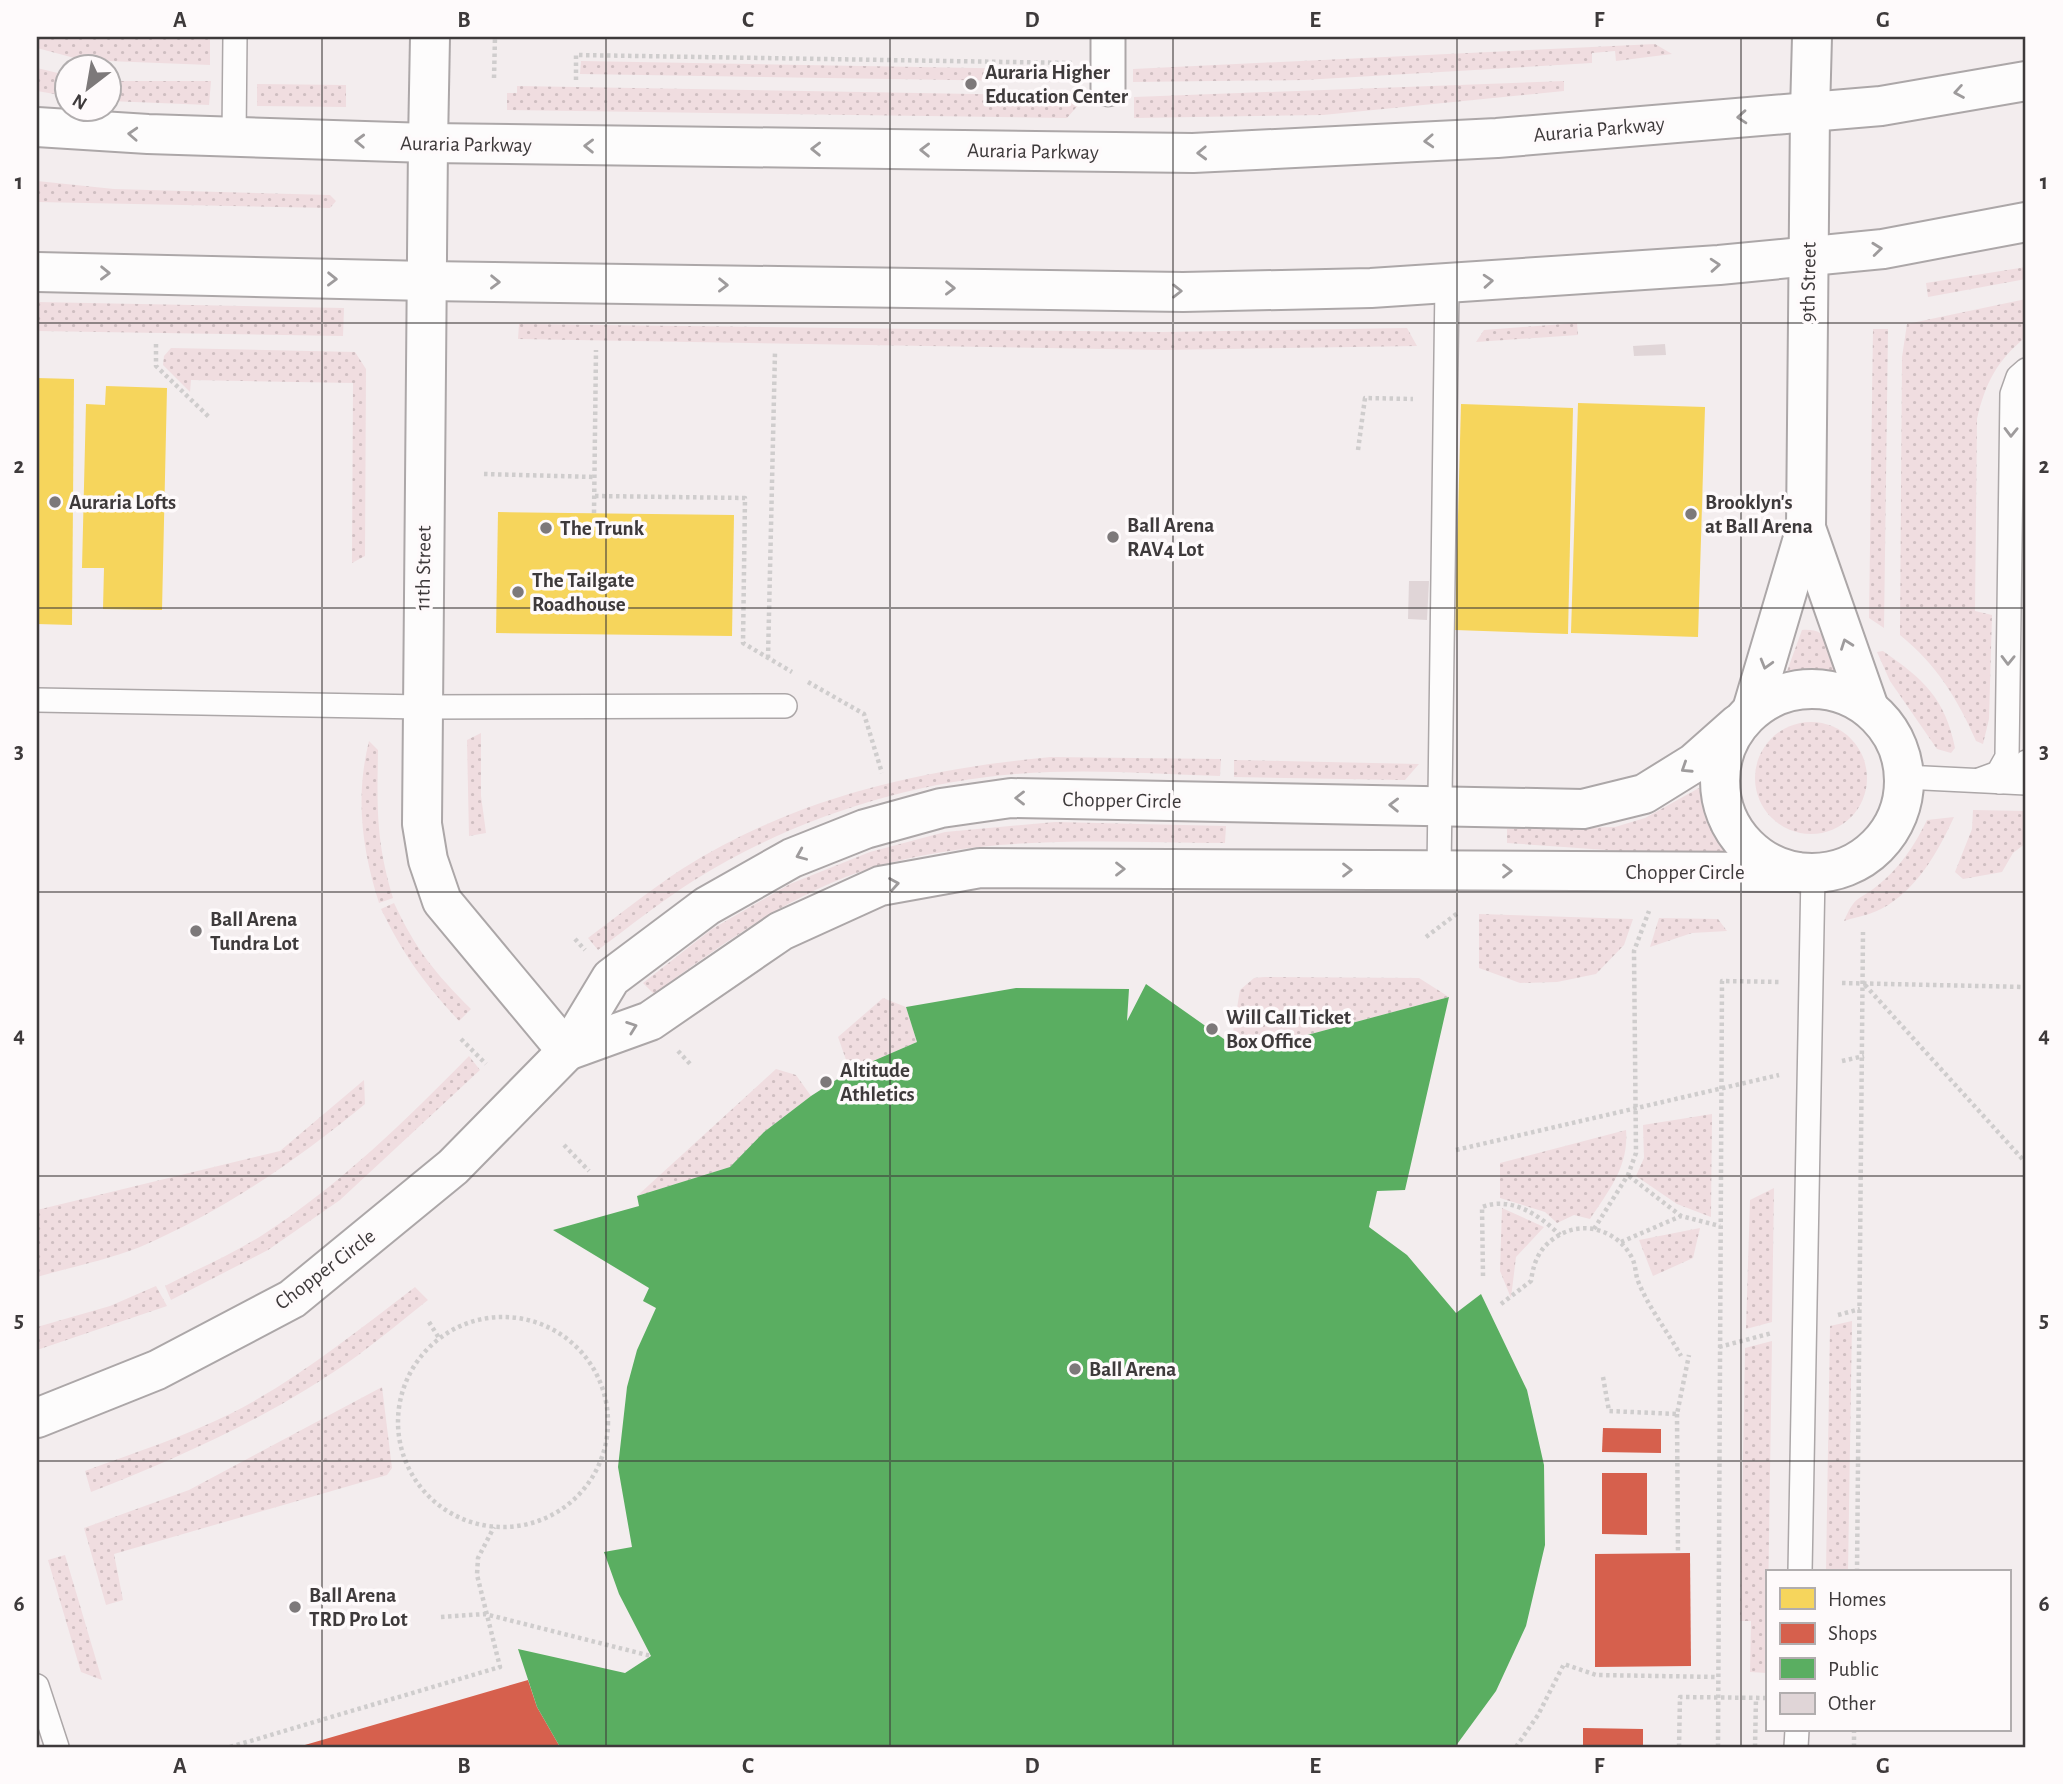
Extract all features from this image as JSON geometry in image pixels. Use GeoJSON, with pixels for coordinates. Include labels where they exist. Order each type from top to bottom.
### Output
{"type":"FeatureCollection","features":[{"type":"Feature","properties":{"kind":"street","name":"11th Street"},"geometry":{"type":"LineString","coordinates":[[430,37],[422,824],[428,860],[442,901],[567,1051]]}},
{"type":"Feature","properties":{"kind":"street","name":"9th Street"},"geometry":{"type":"LineString","coordinates":[[1745,717],[1806,528],[1812,37]]}},
{"type":"Feature","properties":{"kind":"street","name":"Auraria Parkway"},"geometry":{"type":"LineString","coordinates":[[37,127],[428,144],[1193,153],[1497,138],[1881,106],[2026,81]]}},
{"type":"Feature","properties":{"kind":"street"},"geometry":{"type":"LineString","coordinates":[[37,272],[427,281],[1183,292],[1371,288],[1883,249],[2026,222]]}},
{"type":"Feature","properties":{"kind":"street","name":"9th Street"},"geometry":{"type":"LineString","coordinates":[[1806,528],[1869,708]]}},
{"type":"Feature","properties":{"kind":"street"},"geometry":{"type":"LineString","coordinates":[[1810,689],[1841,693],[1869,708],[1887,727],[1899,751],[1904,777],[1902,801],[1894,825],[1879,845],[1860,860],[1838,870],[1805,873],[1767,861],[1742,842],[1726,814],[1719,783],[1724,753],[1745,717],[1780,694],[1810,689]]}},
{"type":"Feature","properties":{"kind":"street","name":"Chopper Circle"},"geometry":{"type":"LineString","coordinates":[[37,1418],[157,1370],[292,1299],[453,1167],[567,1051],[611,978],[707,906],[780,865],[865,829],[941,808],[1011,798],[1583,809],[1644,794],[1694,763],[1745,717]]}},
{"type":"Feature","properties":{"kind":"street","name":"Chopper Circle"},"geometry":{"type":"LineString","coordinates":[[567,1051],[650,1021],[780,931],[880,886],[980,868],[1805,873]]}},
{"type":"Feature","properties":{"kind":"lane"},"geometry":{"type":"LineString","coordinates":[[234,137],[235,37]]}},
{"type":"Feature","properties":{"kind":"lane"},"geometry":{"type":"LineString","coordinates":[[1439,871],[1447,284]]}},
{"type":"Feature","properties":{"kind":"lane"},"geometry":{"type":"LineString","coordinates":[[1990,781],[2007,757],[2012,394],[2018,377],[2026,370]]}},
{"type":"Feature","properties":{"kind":"lane"},"geometry":{"type":"LineString","coordinates":[[37,700],[422,707],[785,706]]}},
{"type":"Feature","properties":{"kind":"lane"},"geometry":{"type":"LineString","coordinates":[[1990,781],[2019,774],[2026,762]]}},
{"type":"Feature","properties":{"kind":"lane"},"geometry":{"type":"LineString","coordinates":[[1904,777],[2026,783]]}},
{"type":"Feature","properties":{"kind":"lane"},"geometry":{"type":"LineString","coordinates":[[1800,1570],[1811,983],[1805,873]]}},
{"type":"Feature","properties":{"kind":"lane"},"geometry":{"type":"LineString","coordinates":[[37,1686],[57,1747]]}},
{"type":"Feature","properties":{"kind":"path"},"geometry":{"type":"LineString","coordinates":[[494,78],[495,37]]}},
{"type":"Feature","properties":{"kind":"path"},"geometry":{"type":"LineString","coordinates":[[576,80],[576,55],[1108,63]]}},
{"type":"Feature","properties":{"kind":"path"},"geometry":{"type":"LineString","coordinates":[[156,344],[156,366],[209,417]]}},
{"type":"Feature","properties":{"kind":"path"},"geometry":{"type":"LineString","coordinates":[[594,513],[596,350]]}},
{"type":"Feature","properties":{"kind":"path"},"geometry":{"type":"LineString","coordinates":[[768,659],[775,352]]}},
{"type":"Feature","properties":{"kind":"path"},"geometry":{"type":"LineString","coordinates":[[1358,450],[1365,398],[1446,400]]}},
{"type":"Feature","properties":{"kind":"path"},"geometry":{"type":"LineString","coordinates":[[484,474],[595,477]]}},
{"type":"Feature","properties":{"kind":"path"},"geometry":{"type":"LineString","coordinates":[[595,496],[745,498],[743,643]]}},
{"type":"Feature","properties":{"kind":"path"},"geometry":{"type":"LineString","coordinates":[[864,714],[883,773]]}},
{"type":"Feature","properties":{"kind":"path"},"geometry":{"type":"LineString","coordinates":[[1594,1229],[1628,1175],[1636,1153],[1634,951],[1650,909]]}},
{"type":"Feature","properties":{"kind":"path"},"geometry":{"type":"LineString","coordinates":[[1857,1570],[1863,932]]}},
{"type":"Feature","properties":{"kind":"path"},"geometry":{"type":"LineString","coordinates":[[1718,1747],[1722,981],[2026,987]]}},
{"type":"Feature","properties":{"kind":"path"},"geometry":{"type":"LineString","coordinates":[[1864,984],[2026,1163]]}},
{"type":"Feature","properties":{"kind":"path"},"geometry":{"type":"LineString","coordinates":[[460,1039],[486,1064]]}},
{"type":"Feature","properties":{"kind":"path"},"geometry":{"type":"LineString","coordinates":[[671,1044],[692,1066]]}},
{"type":"Feature","properties":{"kind":"path"},"geometry":{"type":"LineString","coordinates":[[1456,1150],[1721,1088]]}},
{"type":"Feature","properties":{"kind":"path"},"geometry":{"type":"LineString","coordinates":[[564,1145],[589,1171]]}},
{"type":"Feature","properties":{"kind":"path"},"geometry":{"type":"LineString","coordinates":[[1628,1175],[1681,1216],[1720,1226]]}},
{"type":"Feature","properties":{"kind":"path"},"geometry":{"type":"LineString","coordinates":[[1483,1276],[1482,1207],[1493,1203],[1516,1206],[1540,1216],[1560,1235]]}},
{"type":"Feature","properties":{"kind":"path"},"geometry":{"type":"LineString","coordinates":[[1620,1242],[1681,1216]]}},
{"type":"Feature","properties":{"kind":"path"},"geometry":{"type":"LineString","coordinates":[[1501,1304],[1531,1281],[1533,1265],[1541,1250],[1569,1230],[1594,1229],[1620,1242],[1630,1253],[1638,1280],[1681,1356]]}},
{"type":"Feature","properties":{"kind":"path"},"geometry":{"type":"LineString","coordinates":[[504,1316],[537,1322],[567,1338],[591,1362],[605,1393],[609,1426],[603,1459],[586,1489],[560,1510],[530,1524],[494,1527],[467,1520],[447,1510],[424,1492],[405,1456],[399,1433],[401,1397],[414,1364],[439,1338],[471,1322],[504,1316]]}},
{"type":"Feature","properties":{"kind":"path"},"geometry":{"type":"LineString","coordinates":[[429,1322],[439,1338]]}},
{"type":"Feature","properties":{"kind":"path"},"geometry":{"type":"LineString","coordinates":[[1678,1554],[1677,1414],[1689,1355]]}},
{"type":"Feature","properties":{"kind":"path"},"geometry":{"type":"LineString","coordinates":[[1603,1377],[1609,1410],[1677,1414]]}},
{"type":"Feature","properties":{"kind":"path"},"geometry":{"type":"LineString","coordinates":[[230,1747],[500,1667],[477,1575],[478,1558],[494,1527]]}},
{"type":"Feature","properties":{"kind":"path"},"geometry":{"type":"LineString","coordinates":[[442,1617],[485,1614],[651,1656]]}},
{"type":"Feature","properties":{"kind":"path"},"geometry":{"type":"LineString","coordinates":[[1516,1747],[1538,1715],[1564,1664],[1596,1675],[1718,1677]]}},
{"type":"Feature","properties":{"kind":"path"},"geometry":{"type":"LineString","coordinates":[[1679,1747],[1680,1697],[1766,1698]]}},
{"type":"Feature","properties":{"kind":"path"},"geometry":{"type":"LineString","coordinates":[[1755,1747],[1756,1698]]}},
{"type":"Feature","properties":{"kind":"shaded area"},"geometry":{"type":"Polygon","coordinates":[[[37,37],[210,37],[210,65],[122,62],[122,52],[52,52],[37,48],[37,37]]]}},
{"type":"Feature","properties":{"kind":"shaded area"},"geometry":{"type":"Polygon","coordinates":[[[1655,44],[1672,54],[1616,61],[1615,51],[1592,53],[1592,63],[1304,80],[1133,82],[1133,69],[1655,44]]]}},
{"type":"Feature","properties":{"kind":"shaded area"},"geometry":{"type":"Polygon","coordinates":[[[581,61],[1086,70],[1086,82],[580,74],[581,61]]]}},
{"type":"Feature","properties":{"kind":"shaded area"},"geometry":{"type":"Polygon","coordinates":[[[37,68],[52,72],[52,94],[37,91],[37,68]]]}},
{"type":"Feature","properties":{"kind":"shaded area"},"geometry":{"type":"Polygon","coordinates":[[[122,81],[211,81],[209,105],[122,102],[122,81]]]}},
{"type":"Feature","properties":{"kind":"shaded area"},"geometry":{"type":"Polygon","coordinates":[[[1564,81],[1564,91],[1323,115],[1134,118],[1134,97],[1564,81]]]}},
{"type":"Feature","properties":{"kind":"shaded area"},"geometry":{"type":"Polygon","coordinates":[[[257,84],[346,85],[346,107],[257,106],[257,84]]]}},
{"type":"Feature","properties":{"kind":"shaded area"},"geometry":{"type":"Polygon","coordinates":[[[517,86],[1086,96],[1067,118],[507,110],[507,93],[517,93],[517,86]]]}},
{"type":"Feature","properties":{"kind":"shaded area"},"geometry":{"type":"Polygon","coordinates":[[[37,181],[114,189],[330,195],[336,201],[330,208],[37,202],[37,181]]]}},
{"type":"Feature","properties":{"kind":"shaded area"},"geometry":{"type":"Polygon","coordinates":[[[2026,267],[2026,279],[1928,297],[1926,283],[2026,267]]]}},
{"type":"Feature","properties":{"kind":"shaded area"},"geometry":{"type":"Polygon","coordinates":[[[2026,299],[2026,337],[2007,355],[1994,374],[1977,419],[1975,611],[1992,615],[1989,719],[1983,744],[1976,741],[1953,696],[1935,670],[1900,635],[1902,357],[1907,324],[2026,299]]]}},
{"type":"Feature","properties":{"kind":"shaded area"},"geometry":{"type":"Polygon","coordinates":[[[37,302],[344,308],[343,336],[37,331],[37,302]]]}},
{"type":"Feature","properties":{"kind":"shaded area"},"geometry":{"type":"Polygon","coordinates":[[[1577,323],[1578,335],[1476,342],[1484,330],[1577,323]]]}},
{"type":"Feature","properties":{"kind":"shaded area"},"geometry":{"type":"Polygon","coordinates":[[[519,324],[1162,332],[1407,328],[1417,346],[1163,350],[518,339],[519,324]]]}},
{"type":"Feature","properties":{"kind":"shaded area"},"geometry":{"type":"Polygon","coordinates":[[[1873,329],[1888,329],[1884,628],[1869,618],[1873,329]]]}},
{"type":"Feature","properties":{"kind":"shaded area"},"geometry":{"type":"Polygon","coordinates":[[[171,348],[355,352],[366,369],[365,556],[352,563],[353,383],[191,380],[190,392],[163,365],[164,356],[171,348]]]}},
{"type":"Feature","properties":{"kind":"shaded area"},"geometry":{"type":"Polygon","coordinates":[[[1802,630],[1818,632],[1827,641],[1834,670],[1829,679],[1792,679],[1786,674],[1802,630]]]}},
{"type":"Feature","properties":{"kind":"shaded area"},"geometry":{"type":"Polygon","coordinates":[[[1883,651],[1921,681],[1938,703],[1951,731],[1955,748],[1951,753],[1937,749],[1890,681],[1877,652],[1883,651]]]}},
{"type":"Feature","properties":{"kind":"shaded area"},"geometry":{"type":"Polygon","coordinates":[[[1811,722],[1832,726],[1851,738],[1863,757],[1867,778],[1863,799],[1851,818],[1832,830],[1811,834],[1790,830],[1771,818],[1759,799],[1755,778],[1759,757],[1771,738],[1790,726],[1811,722]]]}},
{"type":"Feature","properties":{"kind":"shaded area"},"geometry":{"type":"Polygon","coordinates":[[[481,733],[481,796],[486,833],[469,836],[467,740],[481,733]]]}},
{"type":"Feature","properties":{"kind":"shaded area"},"geometry":{"type":"Polygon","coordinates":[[[369,741],[378,750],[379,825],[383,859],[393,898],[379,903],[368,863],[362,823],[362,782],[369,741]]]}},
{"type":"Feature","properties":{"kind":"shaded area"},"geometry":{"type":"Polygon","coordinates":[[[1051,757],[1221,759],[1220,776],[1050,772],[957,781],[910,791],[819,819],[733,858],[681,889],[598,950],[588,938],[682,869],[769,823],[860,791],[907,779],[1002,762],[1051,757]]]}},
{"type":"Feature","properties":{"kind":"shaded area"},"geometry":{"type":"Polygon","coordinates":[[[1234,760],[1419,764],[1405,780],[1234,777],[1234,760]]]}},
{"type":"Feature","properties":{"kind":"shaded area"},"geometry":{"type":"Polygon","coordinates":[[[1699,788],[1707,792],[1714,821],[1731,845],[1723,852],[1635,852],[1507,843],[1507,829],[1615,827],[1645,818],[1699,788]]]}},
{"type":"Feature","properties":{"kind":"shaded area"},"geometry":{"type":"Polygon","coordinates":[[[1973,810],[2026,811],[2026,843],[2013,853],[2002,872],[1963,879],[1955,872],[1972,829],[1973,810]]]}},
{"type":"Feature","properties":{"kind":"shaded area"},"geometry":{"type":"Polygon","coordinates":[[[1954,817],[1933,857],[1905,892],[1877,911],[1844,921],[1854,902],[1877,886],[1899,864],[1927,820],[1954,817]]]}},
{"type":"Feature","properties":{"kind":"shaded area"},"geometry":{"type":"Polygon","coordinates":[[[1055,822],[1226,826],[1225,843],[1048,842],[961,849],[918,856],[875,867],[815,890],[759,921],[654,994],[643,983],[712,929],[790,884],[870,852],[945,832],[1055,822]]]}},
{"type":"Feature","properties":{"kind":"shaded area"},"geometry":{"type":"Polygon","coordinates":[[[394,903],[427,960],[471,1009],[459,1021],[435,994],[398,941],[381,909],[394,903]]]}},
{"type":"Feature","properties":{"kind":"shaded area"},"geometry":{"type":"Polygon","coordinates":[[[1479,914],[1633,919],[1624,945],[1596,974],[1557,982],[1520,983],[1479,968],[1479,914]]]}},
{"type":"Feature","properties":{"kind":"shaded area"},"geometry":{"type":"Polygon","coordinates":[[[1659,918],[1718,919],[1727,931],[1692,933],[1650,947],[1659,918]]]}},
{"type":"Feature","properties":{"kind":"shaded area"},"geometry":{"type":"Polygon","coordinates":[[[1254,978],[1419,978],[1449,997],[1251,1050],[1231,1044],[1240,990],[1254,978]]]}},
{"type":"Feature","properties":{"kind":"shaded area"},"geometry":{"type":"Polygon","coordinates":[[[883,998],[906,1007],[917,1042],[850,1071],[838,1037],[883,998]]]}},
{"type":"Feature","properties":{"kind":"shaded area"},"geometry":{"type":"Polygon","coordinates":[[[469,1056],[480,1070],[340,1200],[268,1250],[171,1300],[165,1286],[252,1241],[320,1194],[396,1128],[469,1056]]]}},
{"type":"Feature","properties":{"kind":"shaded area"},"geometry":{"type":"Polygon","coordinates":[[[776,1069],[796,1075],[811,1096],[764,1132],[730,1167],[637,1196],[776,1069]]]}},
{"type":"Feature","properties":{"kind":"shaded area"},"geometry":{"type":"Polygon","coordinates":[[[364,1080],[365,1104],[285,1165],[229,1201],[140,1247],[37,1277],[37,1210],[280,1151],[364,1080]]]}},
{"type":"Feature","properties":{"kind":"shaded area"},"geometry":{"type":"Polygon","coordinates":[[[1712,1114],[1711,1217],[1677,1204],[1636,1176],[1644,1158],[1643,1125],[1712,1114]]]}},
{"type":"Feature","properties":{"kind":"shaded area"},"geometry":{"type":"Polygon","coordinates":[[[1626,1130],[1621,1166],[1611,1188],[1590,1219],[1574,1215],[1557,1223],[1545,1212],[1500,1198],[1500,1163],[1626,1130]]]}},
{"type":"Feature","properties":{"kind":"shaded area"},"geometry":{"type":"Polygon","coordinates":[[[1774,1188],[1772,1322],[1746,1329],[1750,1200],[1774,1188]]]}},
{"type":"Feature","properties":{"kind":"shaded area"},"geometry":{"type":"Polygon","coordinates":[[[1502,1208],[1544,1227],[1516,1257],[1511,1298],[1500,1271],[1502,1208]]]}},
{"type":"Feature","properties":{"kind":"shaded area"},"geometry":{"type":"Polygon","coordinates":[[[1700,1228],[1693,1258],[1653,1276],[1639,1240],[1700,1228]]]}},
{"type":"Feature","properties":{"kind":"shaded area"},"geometry":{"type":"Polygon","coordinates":[[[156,1286],[167,1306],[37,1350],[37,1327],[110,1306],[156,1286]]]}},
{"type":"Feature","properties":{"kind":"shaded area"},"geometry":{"type":"Polygon","coordinates":[[[415,1287],[428,1300],[326,1377],[228,1432],[91,1492],[85,1471],[194,1430],[255,1401],[325,1355],[415,1287]]]}},
{"type":"Feature","properties":{"kind":"shaded area"},"geometry":{"type":"Polygon","coordinates":[[[1852,1321],[1848,1570],[1826,1570],[1830,1326],[1852,1321]]]}},
{"type":"Feature","properties":{"kind":"shaded area"},"geometry":{"type":"Polygon","coordinates":[[[1772,1341],[1766,1673],[1750,1672],[1751,1621],[1740,1621],[1745,1348],[1772,1341]]]}},
{"type":"Feature","properties":{"kind":"shaded area"},"geometry":{"type":"Polygon","coordinates":[[[382,1387],[392,1468],[387,1475],[114,1554],[123,1600],[106,1605],[84,1528],[189,1490],[382,1387]]]}},
{"type":"Feature","properties":{"kind":"shaded area"},"geometry":{"type":"Polygon","coordinates":[[[65,1555],[102,1680],[81,1672],[48,1560],[65,1555]]]}},
{"type":"Feature","properties":{"kind":"building: Homes","name":"Auraria Lofts"},"geometry":{"type":"Polygon","coordinates":[[[37,378],[74,379],[72,625],[37,624],[37,378]]]}},
{"type":"Feature","properties":{"kind":"building: Homes"},"geometry":{"type":"Polygon","coordinates":[[[106,386],[167,388],[162,610],[103,609],[104,568],[82,568],[86,404],[105,405],[106,386]]]}},
{"type":"Feature","properties":{"kind":"building: Homes"},"geometry":{"type":"Polygon","coordinates":[[[1578,403],[1705,407],[1698,637],[1571,633],[1578,403]]]}},
{"type":"Feature","properties":{"kind":"building: Homes"},"geometry":{"type":"Polygon","coordinates":[[[1461,404],[1573,408],[1568,634],[1455,630],[1461,404]]]}},
{"type":"Feature","properties":{"kind":"building: Homes"},"geometry":{"type":"Polygon","coordinates":[[[498,512],[734,515],[732,636],[496,633],[498,512]]]}},
{"type":"Feature","properties":{"kind":"building: Shops"},"geometry":{"type":"Polygon","coordinates":[[[1603,1428],[1661,1429],[1661,1453],[1602,1452],[1603,1428]]]}},
{"type":"Feature","properties":{"kind":"building: Shops"},"geometry":{"type":"Polygon","coordinates":[[[1602,1473],[1647,1473],[1647,1535],[1602,1534],[1602,1473]]]}},
{"type":"Feature","properties":{"kind":"building: Shops"},"geometry":{"type":"Polygon","coordinates":[[[1690,1553],[1691,1666],[1595,1667],[1595,1554],[1690,1553]]]}},
{"type":"Feature","properties":{"kind":"building: Shops"},"geometry":{"type":"Polygon","coordinates":[[[528,1680],[537,1707],[560,1747],[298,1747],[528,1680]]]}},
{"type":"Feature","properties":{"kind":"building: Shops"},"geometry":{"type":"Polygon","coordinates":[[[1583,1728],[1643,1729],[1643,1747],[1583,1747],[1583,1728]]]}},
{"type":"Feature","properties":{"kind":"building: Public","name":"Ball Arena"},"geometry":{"type":"Polygon","coordinates":[[[1146,984],[1231,1044],[1251,1050],[1449,997],[1405,1190],[1377,1191],[1369,1227],[1407,1255],[1456,1313],[1481,1294],[1527,1390],[1544,1465],[1545,1545],[1526,1626],[1496,1691],[1455,1747],[560,1747],[537,1707],[518,1649],[625,1673],[651,1656],[619,1594],[604,1552],[632,1547],[618,1467],[627,1387],[637,1350],[656,1308],[643,1301],[649,1288],[553,1230],[639,1206],[637,1196],[730,1167],[764,1132],[811,1096],[850,1071],[917,1042],[906,1007],[1016,988],[1129,989],[1127,1021],[1146,984]]]}},
{"type":"Feature","properties":{"kind":"building: Other"},"geometry":{"type":"Polygon","coordinates":[[[1665,344],[1666,355],[1634,356],[1633,346],[1665,344]]]}},
{"type":"Feature","properties":{"kind":"building: Other"},"geometry":{"type":"Polygon","coordinates":[[[1409,581],[1429,581],[1427,620],[1408,619],[1409,581]]]}},
{"type":"Feature","properties":{"kind":"place","name":"Auraria Higher Education Center"},"geometry":{"type":"Point","coordinates":[971,84]}},
{"type":"Feature","properties":{"kind":"place","name":"Auraria Lofts"},"geometry":{"type":"Point","coordinates":[55,502]}},
{"type":"Feature","properties":{"kind":"place","name":"Brooklyn's at Ball Arena"},"geometry":{"type":"Point","coordinates":[1691,514]}},
{"type":"Feature","properties":{"kind":"place","name":"The Trunk"},"geometry":{"type":"Point","coordinates":[546,528]}},
{"type":"Feature","properties":{"kind":"place","name":"Ball Arena RAV4 Lot"},"geometry":{"type":"Point","coordinates":[1113,537]}},
{"type":"Feature","properties":{"kind":"place","name":"The Tailgate Roadhouse"},"geometry":{"type":"Point","coordinates":[518,592]}},
{"type":"Feature","properties":{"kind":"place","name":"Ball Arena Tundra Lot"},"geometry":{"type":"Point","coordinates":[196,931]}},
{"type":"Feature","properties":{"kind":"place","name":"Will Call Ticket Box Office"},"geometry":{"type":"Point","coordinates":[1212,1029]}},
{"type":"Feature","properties":{"kind":"place","name":"Altitude Athletics"},"geometry":{"type":"Point","coordinates":[826,1082]}},
{"type":"Feature","properties":{"kind":"place","name":"Ball Arena"},"geometry":{"type":"Point","coordinates":[1075,1369]}},
{"type":"Feature","properties":{"kind":"place","name":"Ball Arena TRD Pro Lot"},"geometry":{"type":"Point","coordinates":[295,1607]}}]}
